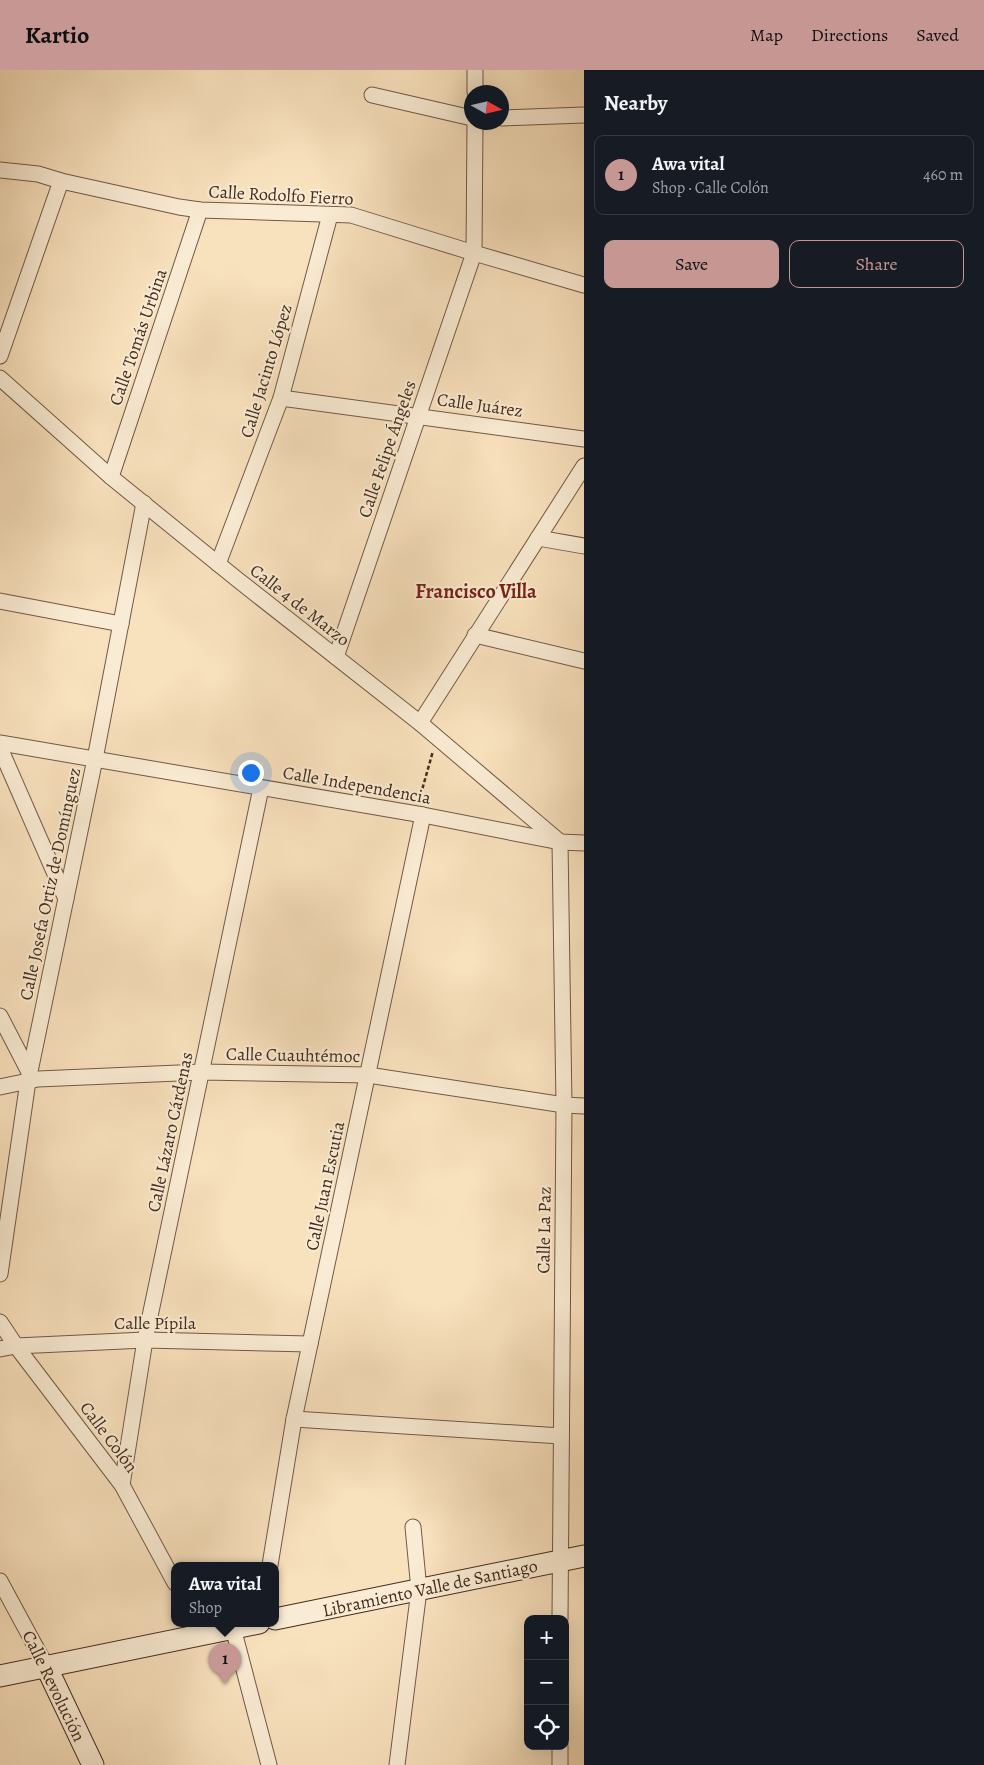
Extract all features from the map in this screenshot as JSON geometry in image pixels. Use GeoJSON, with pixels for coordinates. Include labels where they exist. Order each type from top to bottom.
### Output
{"type":"FeatureCollection","features":[{"type":"Feature","properties":{"kind":"street"},"geometry":{"type":"LineString","coordinates":[[475,70],[475,85]]}},
{"type":"Feature","properties":{"kind":"street"},"geometry":{"type":"LineString","coordinates":[[372,95],[464,116]]}},
{"type":"Feature","properties":{"kind":"street"},"geometry":{"type":"LineString","coordinates":[[509,118],[584,115]]}},
{"type":"Feature","properties":{"kind":"street","name":"Calle Felipe Ángeles"},"geometry":{"type":"LineString","coordinates":[[336,657],[474,254],[474,130]]}},
{"type":"Feature","properties":{"kind":"street","name":"Calle Rodolfo Fierro"},"geometry":{"type":"LineString","coordinates":[[0,170],[38,174],[61,181],[200,210],[351,215],[584,286]]}},
{"type":"Feature","properties":{"kind":"street"},"geometry":{"type":"LineString","coordinates":[[0,356],[61,181]]}},
{"type":"Feature","properties":{"kind":"street","name":"Calle Tomás Urbina"},"geometry":{"type":"LineString","coordinates":[[111,476],[200,210]]}},
{"type":"Feature","properties":{"kind":"street","name":"Calle Jacinto López"},"geometry":{"type":"LineString","coordinates":[[218,564],[281,398],[330,215]]}},
{"type":"Feature","properties":{"kind":"street","name":"Calle 4 de Marzo"},"geometry":{"type":"LineString","coordinates":[[0,378],[111,476],[218,564],[420,723],[560,842]]}},
{"type":"Feature","properties":{"kind":"street","name":"Calle Juárez"},"geometry":{"type":"LineString","coordinates":[[281,398],[584,439]]}},
{"type":"Feature","properties":{"kind":"street"},"geometry":{"type":"LineString","coordinates":[[420,723],[584,466]]}},
{"type":"Feature","properties":{"kind":"street","name":"Calle Josefa Ortiz de Domínguez"},"geometry":{"type":"LineString","coordinates":[[0,1274],[29,1077],[95,759],[144,503]]}},
{"type":"Feature","properties":{"kind":"street"},"geometry":{"type":"LineString","coordinates":[[538,538],[584,546]]}},
{"type":"Feature","properties":{"kind":"street"},"geometry":{"type":"LineString","coordinates":[[0,601],[121,624]]}},
{"type":"Feature","properties":{"kind":"street"},"geometry":{"type":"LineString","coordinates":[[475,635],[584,661]]}},
{"type":"Feature","properties":{"kind":"street","name":"Calle Independencia"},"geometry":{"type":"LineString","coordinates":[[0,743],[423,815],[560,842]]}},
{"type":"Feature","properties":{"kind":"street"},"geometry":{"type":"LineString","coordinates":[[0,748],[66,899]]}},
{"type":"Feature","properties":{"kind":"street","name":"Calle Lázaro Cárdenas"},"geometry":{"type":"LineString","coordinates":[[122,1485],[145,1340],[261,788]]}},
{"type":"Feature","properties":{"kind":"street","name":"Calle Juan Escutia"},"geometry":{"type":"LineString","coordinates":[[270,1562],[294,1419],[423,815]]}},
{"type":"Feature","properties":{"kind":"street"},"geometry":{"type":"LineString","coordinates":[[560,842],[584,844]]}},
{"type":"Feature","properties":{"kind":"street","name":"Calle La Paz"},"geometry":{"type":"LineString","coordinates":[[560,842],[564,1105],[560,1615]]}},
{"type":"Feature","properties":{"kind":"street"},"geometry":{"type":"LineString","coordinates":[[0,1016],[29,1077]]}},
{"type":"Feature","properties":{"kind":"street","name":"Calle Cuauhtémoc"},"geometry":{"type":"LineString","coordinates":[[0,1086],[29,1077],[38,1079],[202,1072],[368,1075],[564,1105],[584,1106]]}},
{"type":"Feature","properties":{"kind":"street","name":"Calle Colón"},"geometry":{"type":"LineString","coordinates":[[0,1322],[16,1346],[122,1485],[171,1576]]}},
{"type":"Feature","properties":{"kind":"street","name":"Calle Pípila"},"geometry":{"type":"LineString","coordinates":[[0,1349],[16,1346],[145,1340],[310,1344]]}},
{"type":"Feature","properties":{"kind":"street"},"geometry":{"type":"LineString","coordinates":[[294,1419],[561,1436]]}},
{"type":"Feature","properties":{"kind":"street"},"geometry":{"type":"LineString","coordinates":[[397,1765],[419,1590],[414,1527]]}},
{"type":"Feature","properties":{"kind":"street","name":"Libramiento Valle de Santiago"},"geometry":{"type":"LineString","coordinates":[[279,1618],[584,1556]]}},
{"type":"Feature","properties":{"kind":"street","name":"Calle Revolución"},"geometry":{"type":"LineString","coordinates":[[0,1581],[6,1606],[46,1666],[93,1765]]}},
{"type":"Feature","properties":{"kind":"street"},"geometry":{"type":"LineString","coordinates":[[0,1676],[200,1628],[237,1627]]}},
{"type":"Feature","properties":{"kind":"street"},"geometry":{"type":"LineString","coordinates":[[232,1628],[268,1765]]}},
{"type":"Feature","properties":{"kind":"street"},"geometry":{"type":"LineString","coordinates":[[560,1750],[560,1765]]}},
{"type":"Feature","properties":{"kind":"path"},"geometry":{"type":"LineString","coordinates":[[423,815],[420,798],[437,738]]}},
{"type":"Feature","properties":{"kind":"place","name":"Awa vital"},"geometry":{"type":"Point","coordinates":[225,1684]}},
{"type":"Feature","properties":{"kind":"district","name":"Francisco Villa"},"geometry":{"type":"Point","coordinates":[476,591]}}]}
